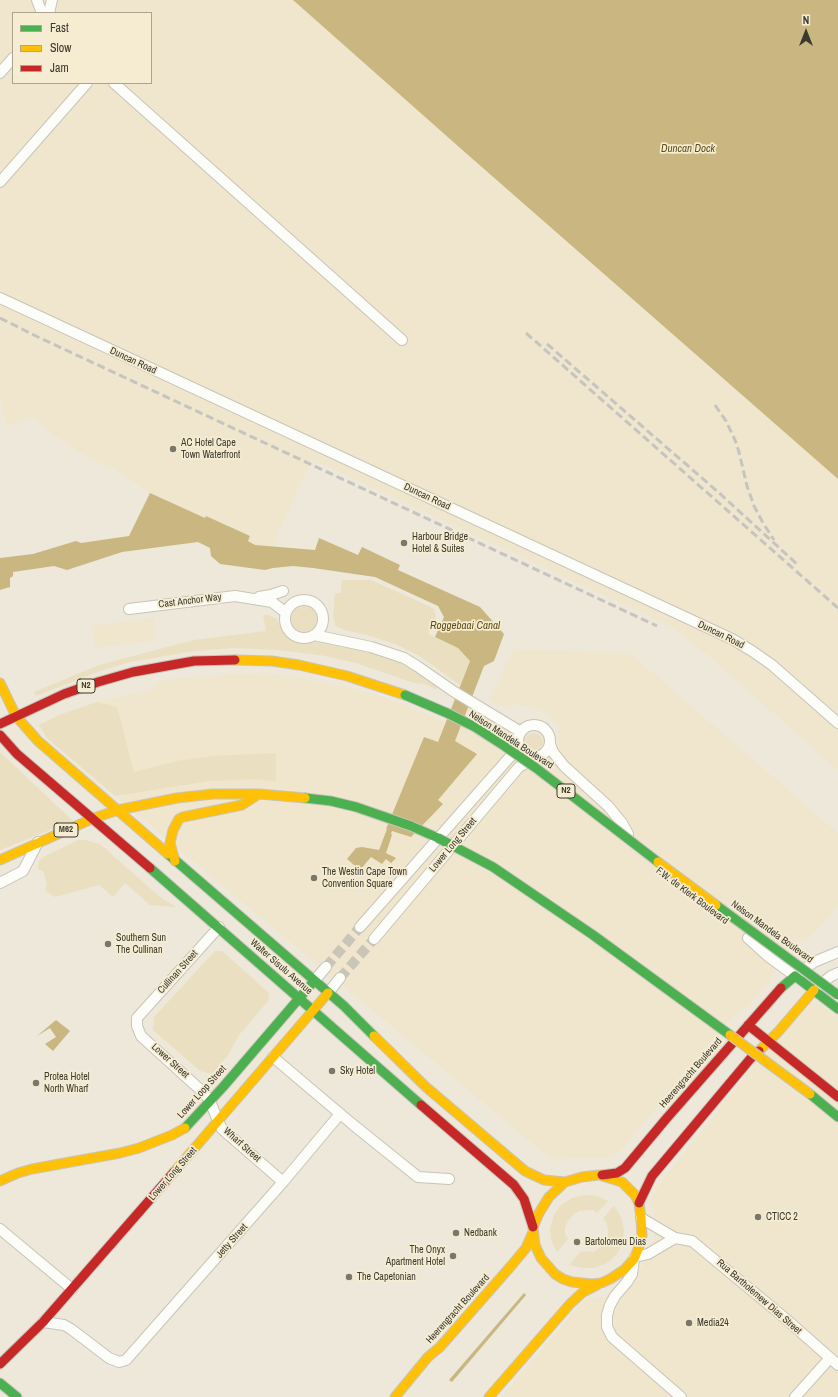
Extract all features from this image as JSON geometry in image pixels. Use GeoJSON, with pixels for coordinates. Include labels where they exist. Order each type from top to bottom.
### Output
{"type":"FeatureCollection","features":[{"type":"Feature","properties":{"kind":"main road","name":"Nelson Mandela Boulevard"},"geometry":{"type":"LineString","coordinates":[[0,724],[64,694],[133,672],[201,661],[272,661],[299,665],[347,676],[414,698],[474,727],[536,768],[650,856],[838,995]]}},
{"type":"Feature","properties":{"kind":"main road","name":"Walter Sisulu Avenue"},"geometry":{"type":"LineString","coordinates":[[0,683],[16,716],[38,741],[344,1006],[426,1087],[516,1164],[536,1176],[553,1182],[565,1182]]}},
{"type":"Feature","properties":{"kind":"main road","name":"Walter Sisulu Avenue"},"geometry":{"type":"LineString","coordinates":[[0,735],[17,754],[94,818],[511,1182],[524,1199],[533,1229]]}},
{"type":"Feature","properties":{"kind":"main road"},"geometry":{"type":"LineString","coordinates":[[175,861],[170,843],[173,830],[182,816],[242,805],[262,794]]}},
{"type":"Feature","properties":{"kind":"main road"},"geometry":{"type":"LineString","coordinates":[[94,818],[118,810],[177,798],[206,795],[262,794],[318,800],[356,807],[412,826],[493,867],[593,935],[838,1117]]}},
{"type":"Feature","properties":{"kind":"main road","name":"M62"},"geometry":{"type":"LineString","coordinates":[[0,860],[94,818]]}},
{"type":"Feature","properties":{"kind":"main road","name":"F.W. de Klerk Boulevard"},"geometry":{"type":"LineString","coordinates":[[794,976],[838,1009]]}},
{"type":"Feature","properties":{"kind":"main road","name":"Heerengracht Boulevard"},"geometry":{"type":"LineString","coordinates":[[599,1176],[617,1173],[625,1168],[748,1024],[778,990],[794,976]]}},
{"type":"Feature","properties":{"kind":"main road","name":"Lower Loop Street"},"geometry":{"type":"LineString","coordinates":[[0,1181],[32,1169],[120,1153],[159,1141],[185,1128],[314,981]]}},
{"type":"Feature","properties":{"kind":"main road"},"geometry":{"type":"LineString","coordinates":[[639,1203],[649,1180],[751,1058],[778,1032],[814,990]]}},
{"type":"Feature","properties":{"kind":"main road","name":"Lower Long Street"},"geometry":{"type":"LineString","coordinates":[[0,1364],[43,1322],[328,993]]}},
{"type":"Feature","properties":{"kind":"main road"},"geometry":{"type":"LineString","coordinates":[[748,1024],[838,1097]]}},
{"type":"Feature","properties":{"kind":"main road"},"geometry":{"type":"LineString","coordinates":[[536,1176],[567,1174],[607,1168],[633,1159]]}},
{"type":"Feature","properties":{"kind":"main road"},"geometry":{"type":"LineString","coordinates":[[489,1397],[570,1304],[583,1292],[618,1275],[635,1258],[642,1235],[642,1218],[639,1203],[629,1188],[622,1182],[608,1177],[582,1177],[565,1182],[549,1197],[544,1204],[533,1229],[535,1244],[538,1253],[548,1268],[563,1279],[572,1282],[592,1284],[601,1283]]}},
{"type":"Feature","properties":{"kind":"main road","name":"Heerengracht Boulevard"},"geometry":{"type":"LineString","coordinates":[[395,1397],[428,1357],[440,1347],[526,1248],[533,1229]]}},
{"type":"Feature","properties":{"kind":"main road"},"geometry":{"type":"LineString","coordinates":[[0,1383],[17,1397]]}},
{"type":"Feature","properties":{"kind":"street"},"geometry":{"type":"LineString","coordinates":[[37,0],[42,12]]}},
{"type":"Feature","properties":{"kind":"street"},"geometry":{"type":"LineString","coordinates":[[49,12],[52,0]]}},
{"type":"Feature","properties":{"kind":"street"},"geometry":{"type":"LineString","coordinates":[[0,72],[12,59]]}},
{"type":"Feature","properties":{"kind":"street"},"geometry":{"type":"LineString","coordinates":[[0,182],[86,84]]}},
{"type":"Feature","properties":{"kind":"street"},"geometry":{"type":"LineString","coordinates":[[115,84],[402,340]]}},
{"type":"Feature","properties":{"kind":"street","name":"Duncan Road"},"geometry":{"type":"LineString","coordinates":[[0,298],[732,639],[772,665],[838,723]]}},
{"type":"Feature","properties":{"kind":"street"},"geometry":{"type":"LineString","coordinates":[[283,591],[291,598],[299,601]]}},
{"type":"Feature","properties":{"kind":"street"},"geometry":{"type":"LineString","coordinates":[[283,591],[287,612],[287,626],[290,631],[296,635],[302,637],[314,635],[354,643],[404,658],[473,704],[521,732]]}},
{"type":"Feature","properties":{"kind":"street","name":"Cast Anchor Way"},"geometry":{"type":"LineString","coordinates":[[251,598],[266,596],[283,591]]}},
{"type":"Feature","properties":{"kind":"street","name":"Cast Anchor Way"},"geometry":{"type":"LineString","coordinates":[[129,608],[231,596],[272,602],[287,612]]}},
{"type":"Feature","properties":{"kind":"street"},"geometry":{"type":"LineString","coordinates":[[287,612],[299,601],[305,600],[316,604],[322,614],[323,619],[333,634],[354,643]]}},
{"type":"Feature","properties":{"kind":"street"},"geometry":{"type":"LineString","coordinates":[[314,635],[322,625],[323,619]]}},
{"type":"Feature","properties":{"kind":"street"},"geometry":{"type":"LineString","coordinates":[[532,725],[541,727],[548,734],[550,744],[548,750],[539,756],[530,757],[526,755],[519,747],[518,739],[521,732],[532,725]]}},
{"type":"Feature","properties":{"kind":"street","name":"F.W. de Klerk Boulevard"},"geometry":{"type":"LineString","coordinates":[[550,744],[553,752],[564,766],[608,806],[622,823],[640,855],[652,867],[744,935],[794,976]]}},
{"type":"Feature","properties":{"kind":"street","name":"Lower Long Street"},"geometry":{"type":"LineString","coordinates":[[360,927],[519,747]]}},
{"type":"Feature","properties":{"kind":"street","name":"F.W. de Klerk Boulevard"},"geometry":{"type":"LineString","coordinates":[[539,756],[564,766]]}},
{"type":"Feature","properties":{"kind":"street","name":"Lower Long Street"},"geometry":{"type":"LineString","coordinates":[[374,939],[519,767],[539,756]]}},
{"type":"Feature","properties":{"kind":"street"},"geometry":{"type":"LineString","coordinates":[[0,883],[23,871],[38,842]]}},
{"type":"Feature","properties":{"kind":"street","name":"Cullinan Street"},"geometry":{"type":"LineString","coordinates":[[137,1018],[219,927]]}},
{"type":"Feature","properties":{"kind":"street"},"geometry":{"type":"LineString","coordinates":[[794,976],[814,962],[838,952]]}},
{"type":"Feature","properties":{"kind":"street"},"geometry":{"type":"LineString","coordinates":[[314,981],[326,966]]}},
{"type":"Feature","properties":{"kind":"street"},"geometry":{"type":"LineString","coordinates":[[814,990],[831,976],[838,973]]}},
{"type":"Feature","properties":{"kind":"street","name":"Lower Long Street"},"geometry":{"type":"LineString","coordinates":[[328,993],[340,978]]}},
{"type":"Feature","properties":{"kind":"street","name":"Lower Street"},"geometry":{"type":"LineString","coordinates":[[137,1018],[137,1026],[141,1036],[199,1088],[210,1101]]}},
{"type":"Feature","properties":{"kind":"street"},"geometry":{"type":"LineString","coordinates":[[273,1057],[418,1178],[449,1179]]}},
{"type":"Feature","properties":{"kind":"street","name":"Wharf Street"},"geometry":{"type":"LineString","coordinates":[[210,1101],[222,1128],[283,1182]]}},
{"type":"Feature","properties":{"kind":"street","name":"Jetty Street"},"geometry":{"type":"LineString","coordinates":[[43,1322],[64,1325],[109,1358],[119,1362],[126,1360],[283,1182],[340,1114]]}},
{"type":"Feature","properties":{"kind":"street","name":"Rua Bartholemew Dias Street"},"geometry":{"type":"LineString","coordinates":[[642,1218],[675,1238],[692,1241],[786,1319],[838,1365]]}},
{"type":"Feature","properties":{"kind":"street"},"geometry":{"type":"LineString","coordinates":[[0,1230],[72,1289]]}},
{"type":"Feature","properties":{"kind":"street"},"geometry":{"type":"LineString","coordinates":[[675,1238],[648,1254],[635,1258],[632,1274],[610,1305],[607,1315],[607,1327],[612,1336],[681,1397]]}},
{"type":"Feature","properties":{"kind":"street"},"geometry":{"type":"LineString","coordinates":[[795,1397],[830,1358]]}},
{"type":"Feature","properties":{"kind":"shaded area"},"geometry":{"type":"Polygon","coordinates":[[[0,0],[293,0],[838,479],[838,770],[705,653],[672,627],[312,459],[277,535],[276,546],[255,545],[248,541],[250,536],[206,516],[205,518],[150,493],[115,469],[87,457],[55,436],[33,417],[6,425],[0,401],[0,0]]]}},
{"type":"Feature","properties":{"kind":"shaded area"},"geometry":{"type":"Polygon","coordinates":[[[342,580],[371,580],[433,608],[436,616],[428,634],[458,648],[470,660],[460,685],[418,655],[395,644],[367,635],[344,630],[336,626],[333,617],[335,593],[341,593],[342,580]]]}},
{"type":"Feature","properties":{"kind":"shaded area"},"geometry":{"type":"Polygon","coordinates":[[[304,606],[313,610],[317,619],[313,628],[304,632],[295,628],[291,619],[295,610],[304,606]]]}},
{"type":"Feature","properties":{"kind":"shaded area"},"geometry":{"type":"Polygon","coordinates":[[[263,615],[269,615],[277,619],[285,635],[292,640],[300,643],[323,642],[356,648],[376,654],[416,669],[436,684],[437,690],[425,684],[414,683],[356,663],[320,655],[278,650],[234,648],[195,651],[130,662],[100,671],[36,696],[34,692],[99,665],[194,640],[266,631],[263,615]]]}},
{"type":"Feature","properties":{"kind":"shaded area"},"geometry":{"type":"Polygon","coordinates":[[[154,618],[157,640],[95,648],[92,626],[154,618]]]}},
{"type":"Feature","properties":{"kind":"shaded area"},"geometry":{"type":"Polygon","coordinates":[[[514,649],[630,653],[838,833],[838,906],[814,933],[804,941],[792,943],[770,980],[751,1003],[726,1023],[621,1150],[615,1155],[607,1158],[551,1159],[115,796],[47,738],[39,725],[59,715],[97,702],[151,690],[162,680],[229,674],[270,673],[348,687],[380,696],[412,707],[459,730],[469,706],[495,721],[557,749],[559,725],[544,712],[518,704],[505,708],[489,700],[514,649]]]}},
{"type":"Feature","properties":{"kind":"shaded area"},"geometry":{"type":"Polygon","coordinates":[[[97,702],[117,707],[134,772],[177,761],[213,756],[276,753],[276,781],[253,779],[210,781],[115,796],[47,738],[39,725],[59,715],[97,702]]]}},
{"type":"Feature","properties":{"kind":"shaded area"},"geometry":{"type":"Polygon","coordinates":[[[534,733],[540,736],[543,742],[540,748],[534,751],[528,748],[525,742],[528,736],[534,733]]]}},
{"type":"Feature","properties":{"kind":"shaded area"},"geometry":{"type":"Polygon","coordinates":[[[0,752],[73,821],[0,850],[0,752]]]}},
{"type":"Feature","properties":{"kind":"shaded area"},"geometry":{"type":"Polygon","coordinates":[[[78,840],[85,840],[100,844],[160,897],[176,907],[150,905],[125,883],[113,897],[99,885],[55,897],[45,890],[47,883],[43,871],[38,869],[39,861],[45,856],[78,840]]]}},
{"type":"Feature","properties":{"kind":"shaded area"},"geometry":{"type":"Polygon","coordinates":[[[215,951],[222,951],[269,993],[268,1001],[239,1035],[228,1055],[212,1074],[200,1071],[153,1030],[154,1017],[215,951]]]}},
{"type":"Feature","properties":{"kind":"shaded area"},"geometry":{"type":"Polygon","coordinates":[[[812,1003],[819,1004],[838,1018],[838,1397],[502,1397],[589,1296],[592,1298],[611,1296],[626,1284],[641,1268],[653,1249],[655,1230],[654,1213],[650,1202],[656,1189],[753,1066],[812,1003]]]}},
{"type":"Feature","properties":{"kind":"shaded area"},"geometry":{"type":"Polygon","coordinates":[[[585,1195],[597,1196],[608,1201],[597,1213],[593,1210],[586,1210],[579,1211],[573,1215],[565,1227],[565,1234],[568,1239],[557,1252],[551,1240],[550,1228],[554,1215],[561,1205],[572,1198],[585,1195]]]}},
{"type":"Feature","properties":{"kind":"shaded area"},"geometry":{"type":"Polygon","coordinates":[[[614,1206],[621,1217],[624,1229],[623,1242],[617,1254],[607,1263],[595,1268],[582,1268],[569,1265],[581,1251],[594,1252],[605,1243],[608,1238],[608,1230],[607,1224],[603,1218],[614,1206]]]}},
{"type":"Feature","properties":{"kind":"water","name":"Duncan Dock"},"geometry":{"type":"Polygon","coordinates":[[[293,0],[838,0],[838,479],[459,147],[293,0]]]}},
{"type":"Feature","properties":{"kind":"water","name":"Roggebaai Canal"},"geometry":{"type":"Polygon","coordinates":[[[150,493],[205,518],[206,516],[250,536],[248,541],[255,545],[315,550],[319,538],[358,555],[362,547],[400,565],[398,570],[480,607],[504,634],[494,661],[484,666],[455,741],[477,754],[438,800],[443,804],[411,837],[392,831],[386,853],[396,858],[391,863],[386,859],[382,864],[371,857],[360,870],[347,859],[356,848],[362,847],[379,850],[386,829],[424,737],[438,742],[470,661],[458,648],[435,637],[444,617],[438,606],[375,577],[293,566],[265,570],[220,564],[211,556],[210,548],[198,542],[122,552],[67,570],[54,566],[13,572],[13,576],[10,578],[10,587],[0,590],[0,558],[33,554],[76,541],[81,543],[129,536],[150,493]]]}},
{"type":"Feature","properties":{"kind":"water"},"geometry":{"type":"Polygon","coordinates":[[[56,1020],[70,1031],[53,1051],[45,1044],[56,1037],[50,1028],[37,1036],[56,1020]]]}},
{"type":"Feature","properties":{"kind":"water"},"geometry":{"type":"Polygon","coordinates":[[[524,1293],[526,1295],[452,1382],[449,1380],[524,1293]]]}},
{"type":"Feature","properties":{"kind":"tunnel"},"geometry":{"type":"LineString","coordinates":[[326,967],[360,927]]}},
{"type":"Feature","properties":{"kind":"tunnel"},"geometry":{"type":"LineString","coordinates":[[340,978],[374,939]]}},
{"type":"Feature","properties":{"kind":"railway"},"geometry":{"type":"LineString","coordinates":[[0,318],[657,626]]}},
{"type":"Feature","properties":{"kind":"railway"},"geometry":{"type":"LineString","coordinates":[[526,333],[838,608]]}},
{"type":"Feature","properties":{"kind":"railway"},"geometry":{"type":"LineString","coordinates":[[547,344],[717,491],[798,565]]}},
{"type":"Feature","properties":{"kind":"railway"},"geometry":{"type":"LineString","coordinates":[[715,405],[726,421],[735,440],[754,506],[774,540]]}},
{"type":"Feature","properties":{"kind":"traffic: fast"},"geometry":{"type":"LineString","coordinates":[[405,695],[475,727],[503,745],[536,768],[658,862]]}},
{"type":"Feature","properties":{"kind":"traffic: fast"},"geometry":{"type":"LineString","coordinates":[[305,798],[331,801],[356,807],[411,826],[438,838]]}},
{"type":"Feature","properties":{"kind":"traffic: fast"},"geometry":{"type":"LineString","coordinates":[[438,838],[493,867],[593,935],[730,1035]]}},
{"type":"Feature","properties":{"kind":"traffic: fast"},"geometry":{"type":"LineString","coordinates":[[168,854],[344,1006],[374,1036]]}},
{"type":"Feature","properties":{"kind":"traffic: fast"},"geometry":{"type":"LineString","coordinates":[[150,868],[421,1105]]}},
{"type":"Feature","properties":{"kind":"traffic: fast"},"geometry":{"type":"LineString","coordinates":[[716,905],[735,919]]}},
{"type":"Feature","properties":{"kind":"traffic: fast"},"geometry":{"type":"LineString","coordinates":[[735,919],[838,995]]}},
{"type":"Feature","properties":{"kind":"traffic: fast"},"geometry":{"type":"LineString","coordinates":[[781,988],[795,976],[838,1009]]}},
{"type":"Feature","properties":{"kind":"traffic: fast"},"geometry":{"type":"LineString","coordinates":[[185,1128],[223,1087],[314,981]]}},
{"type":"Feature","properties":{"kind":"traffic: fast"},"geometry":{"type":"LineString","coordinates":[[810,1094],[838,1117]]}},
{"type":"Feature","properties":{"kind":"traffic: fast"},"geometry":{"type":"LineString","coordinates":[[0,1383],[17,1397]]}},
{"type":"Feature","properties":{"kind":"traffic: slow"},"geometry":{"type":"LineString","coordinates":[[235,660],[272,661],[299,665],[347,676]]}},
{"type":"Feature","properties":{"kind":"traffic: slow"},"geometry":{"type":"LineString","coordinates":[[347,676],[405,695]]}},
{"type":"Feature","properties":{"kind":"traffic: slow"},"geometry":{"type":"LineString","coordinates":[[0,683],[16,716],[38,741],[168,854]]}},
{"type":"Feature","properties":{"kind":"traffic: slow"},"geometry":{"type":"LineString","coordinates":[[0,860],[94,818],[118,810],[177,798],[213,794],[259,794]]}},
{"type":"Feature","properties":{"kind":"traffic: slow"},"geometry":{"type":"LineString","coordinates":[[175,861],[170,843],[173,830],[179,819],[183,817],[242,805],[259,794],[305,798]]}},
{"type":"Feature","properties":{"kind":"traffic: slow"},"geometry":{"type":"LineString","coordinates":[[658,862],[716,905]]}},
{"type":"Feature","properties":{"kind":"traffic: slow"},"geometry":{"type":"LineString","coordinates":[[759,1051],[778,1032],[814,990]]}},
{"type":"Feature","properties":{"kind":"traffic: slow"},"geometry":{"type":"LineString","coordinates":[[174,1172],[328,993]]}},
{"type":"Feature","properties":{"kind":"traffic: slow"},"geometry":{"type":"LineString","coordinates":[[730,1035],[810,1094]]}},
{"type":"Feature","properties":{"kind":"traffic: slow"},"geometry":{"type":"LineString","coordinates":[[374,1036],[426,1087],[525,1171],[544,1180],[565,1182]]}},
{"type":"Feature","properties":{"kind":"traffic: slow"},"geometry":{"type":"LineString","coordinates":[[0,1181],[32,1169],[120,1153],[139,1148],[172,1135],[185,1128]]}},
{"type":"Feature","properties":{"kind":"traffic: slow"},"geometry":{"type":"LineString","coordinates":[[599,1175],[622,1182],[635,1195],[639,1203],[641,1218],[642,1235],[639,1247],[634,1259],[624,1270],[610,1279],[601,1283],[592,1284],[572,1282],[555,1274],[541,1258],[535,1245],[533,1227],[539,1213],[549,1197],[565,1182],[582,1177],[599,1175]]}},
{"type":"Feature","properties":{"kind":"traffic: slow"},"geometry":{"type":"LineString","coordinates":[[395,1397],[428,1357],[440,1347],[511,1266],[526,1248],[533,1232]]}},
{"type":"Feature","properties":{"kind":"traffic: slow"},"geometry":{"type":"LineString","coordinates":[[489,1397],[570,1304],[583,1292],[597,1285]]}},
{"type":"Feature","properties":{"kind":"traffic: jam"},"geometry":{"type":"LineString","coordinates":[[0,724],[64,694],[133,672],[194,661],[235,660]]}},
{"type":"Feature","properties":{"kind":"traffic: jam"},"geometry":{"type":"LineString","coordinates":[[0,735],[17,754],[150,868]]}},
{"type":"Feature","properties":{"kind":"traffic: jam"},"geometry":{"type":"LineString","coordinates":[[602,1175],[617,1173],[625,1168],[781,988]]}},
{"type":"Feature","properties":{"kind":"traffic: jam"},"geometry":{"type":"LineString","coordinates":[[748,1025],[838,1097]]}},
{"type":"Feature","properties":{"kind":"traffic: jam"},"geometry":{"type":"LineString","coordinates":[[639,1203],[652,1176],[751,1058],[759,1051]]}},
{"type":"Feature","properties":{"kind":"traffic: jam"},"geometry":{"type":"LineString","coordinates":[[421,1105],[514,1185],[524,1199],[533,1227]]}},
{"type":"Feature","properties":{"kind":"traffic: jam"},"geometry":{"type":"LineString","coordinates":[[0,1364],[43,1322],[174,1172]]}},
{"type":"Feature","properties":{"kind":"place","name":"AC Hotel Cape Town Waterfront"},"geometry":{"type":"Point","coordinates":[173,449]}},
{"type":"Feature","properties":{"kind":"place","name":"Harbour Bridge Hotel & Suites"},"geometry":{"type":"Point","coordinates":[404,543]}},
{"type":"Feature","properties":{"kind":"place","name":"The Westin Cape Town Convention Square"},"geometry":{"type":"Point","coordinates":[314,878]}},
{"type":"Feature","properties":{"kind":"place","name":"Southern Sun The Cullinan"},"geometry":{"type":"Point","coordinates":[108,944]}},
{"type":"Feature","properties":{"kind":"place","name":"Sky Hotel"},"geometry":{"type":"Point","coordinates":[332,1071]}},
{"type":"Feature","properties":{"kind":"place","name":"Protea Hotel North Wharf"},"geometry":{"type":"Point","coordinates":[36,1083]}},
{"type":"Feature","properties":{"kind":"place","name":"CTICC 2"},"geometry":{"type":"Point","coordinates":[758,1217]}},
{"type":"Feature","properties":{"kind":"place","name":"Nedbank"},"geometry":{"type":"Point","coordinates":[456,1233]}},
{"type":"Feature","properties":{"kind":"place","name":"Bartolomeu Dias"},"geometry":{"type":"Point","coordinates":[577,1242]}},
{"type":"Feature","properties":{"kind":"place","name":"The Onyx Apartment Hotel"},"geometry":{"type":"Point","coordinates":[453,1256]}},
{"type":"Feature","properties":{"kind":"place","name":"The Capetonian"},"geometry":{"type":"Point","coordinates":[349,1277]}},
{"type":"Feature","properties":{"kind":"place","name":"Media24"},"geometry":{"type":"Point","coordinates":[689,1323]}}]}
